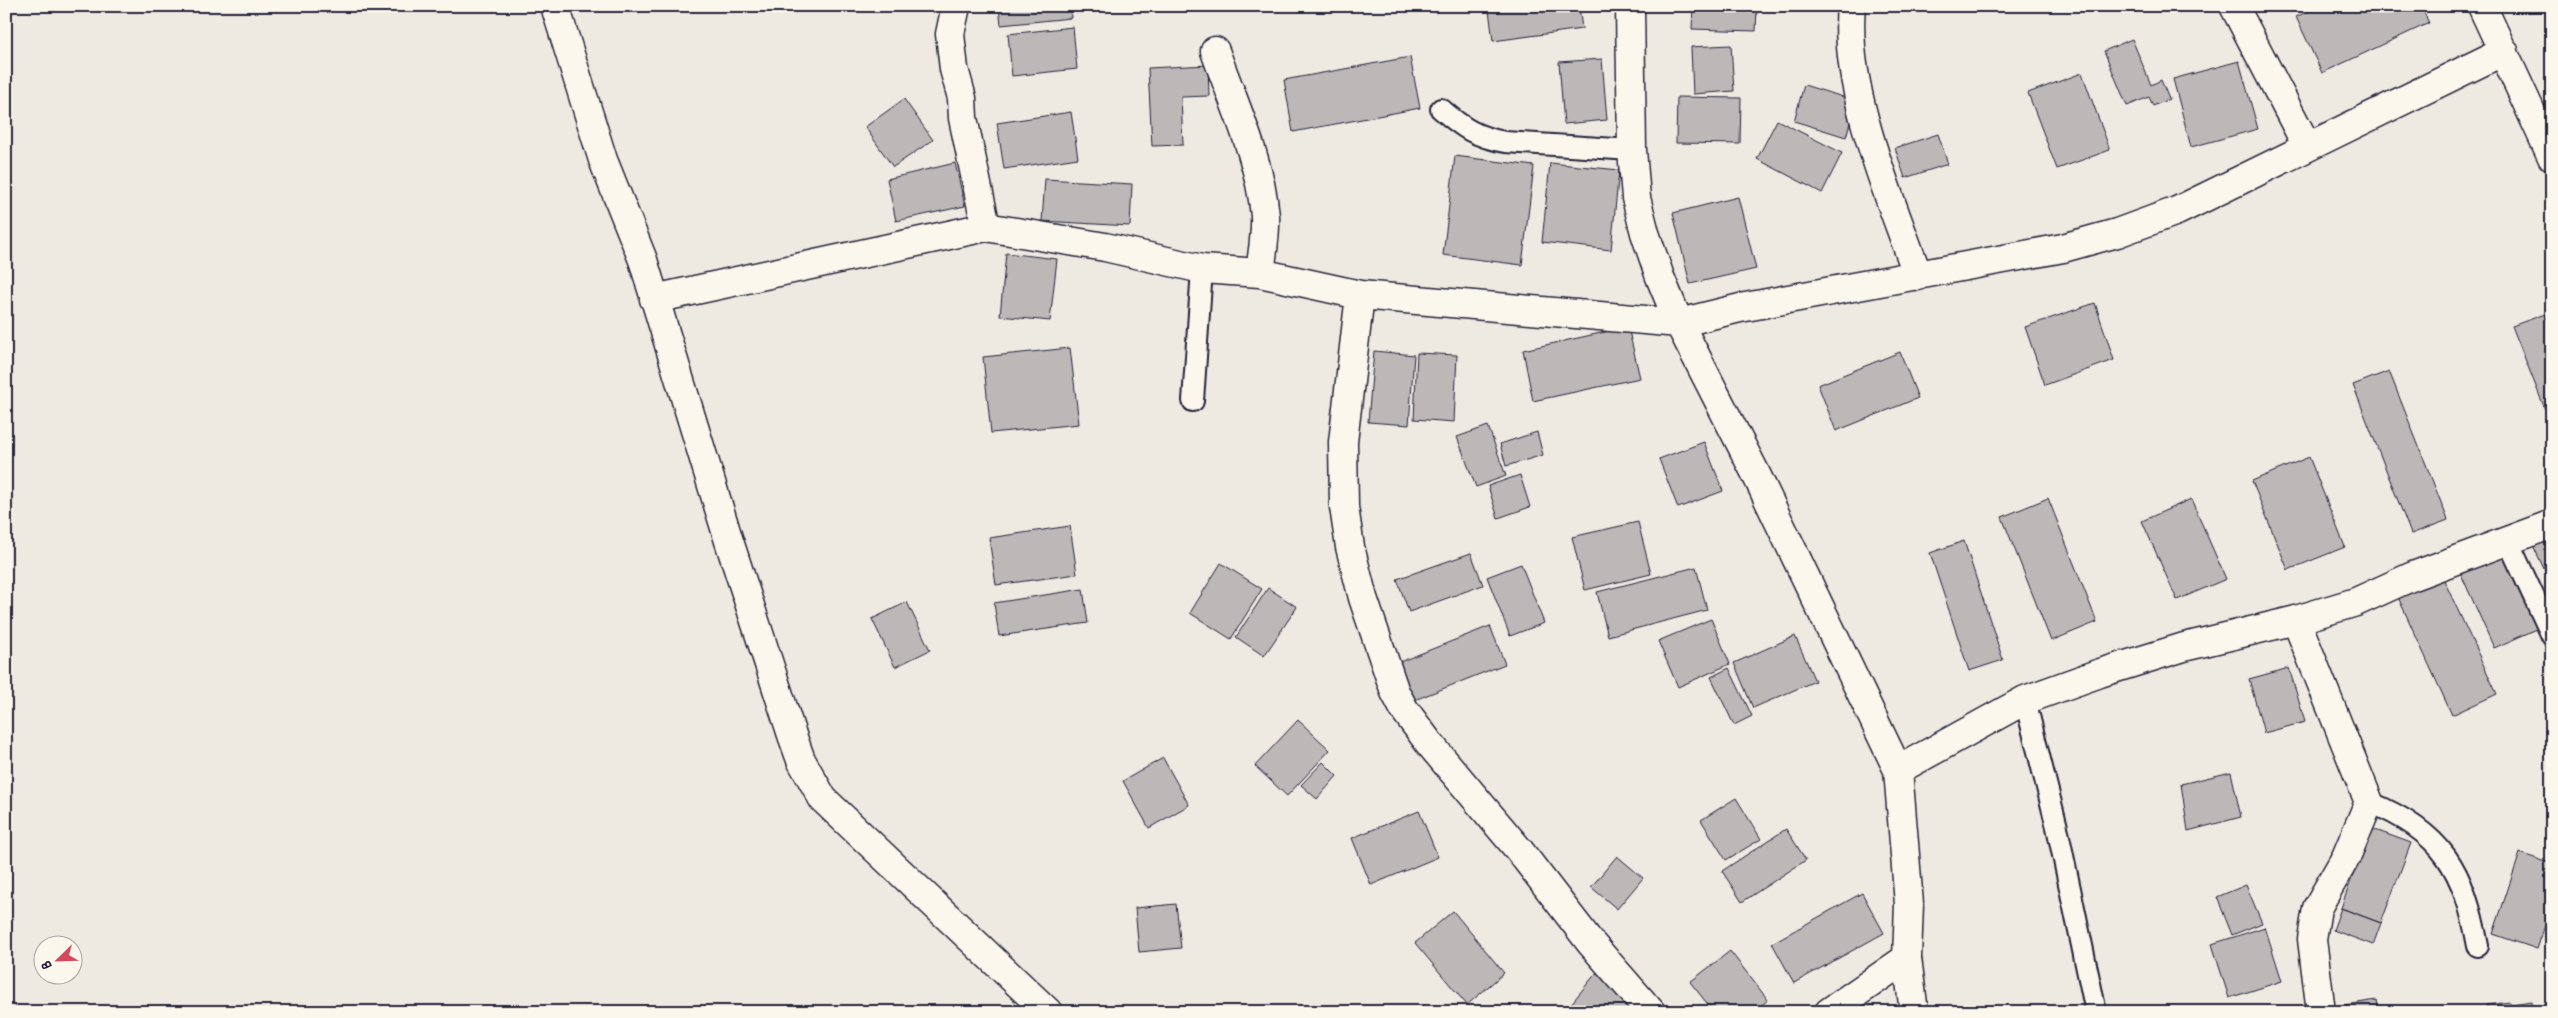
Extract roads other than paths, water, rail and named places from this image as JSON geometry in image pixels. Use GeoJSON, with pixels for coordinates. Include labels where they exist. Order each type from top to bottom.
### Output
{"type":"FeatureCollection","features":[{"type":"Feature","properties":{"kind":"street"},"geometry":{"type":"LineString","coordinates":[[555,6],[603,160],[643,260],[729,541],[798,752],[812,783],[823,799],[1048,1012]]}},
{"type":"Feature","properties":{"kind":"street"},"geometry":{"type":"LineString","coordinates":[[956,6],[950,34],[954,69],[962,98],[964,118],[986,227]]}},
{"type":"Feature","properties":{"kind":"street"},"geometry":{"type":"LineString","coordinates":[[1630,6],[1632,150],[1636,198],[1644,233],[1679,323],[1755,472],[1898,770],[1909,904],[1908,958],[1914,1012]]}},
{"type":"Feature","properties":{"kind":"street"},"geometry":{"type":"LineString","coordinates":[[1851,6],[1852,51],[1867,130],[1918,276]]}},
{"type":"Feature","properties":{"kind":"street"},"geometry":{"type":"LineString","coordinates":[[2234,6],[2308,146]]}},
{"type":"Feature","properties":{"kind":"street"},"geometry":{"type":"LineString","coordinates":[[2482,6],[2552,157]]}},
{"type":"Feature","properties":{"kind":"street"},"geometry":{"type":"LineString","coordinates":[[1215,51],[1250,148],[1261,194],[1265,217],[1260,273]]}},
{"type":"Feature","properties":{"kind":"street"},"geometry":{"type":"LineString","coordinates":[[654,299],[986,227],[1105,247],[1202,269],[1260,273],[1360,295],[1679,323],[1740,308],[2063,248],[2117,233],[2177,211],[2504,51]]}},
{"type":"Feature","properties":{"kind":"street"},"geometry":{"type":"LineString","coordinates":[[1360,295],[1343,442],[1344,507],[1350,547],[1363,598],[1395,692],[1429,743],[1518,850],[1590,942],[1651,1012]]}},
{"type":"Feature","properties":{"kind":"street"},"geometry":{"type":"LineString","coordinates":[[1898,770],[2025,700],[2100,673],[2184,647],[2296,620],[2356,602],[2413,576],[2552,524]]}},
{"type":"Feature","properties":{"kind":"street"},"geometry":{"type":"LineString","coordinates":[[2296,620],[2369,802],[2346,856],[2317,908],[2312,939],[2321,1012]]}},
{"type":"Feature","properties":{"kind":"street"},"geometry":{"type":"LineString","coordinates":[[1829,1012],[1908,958]]}},
{"type":"Feature","properties":{"kind":"lane"},"geometry":{"type":"LineString","coordinates":[[1441,109],[1465,129],[1485,138],[1505,142],[1632,150]]}},
{"type":"Feature","properties":{"kind":"lane"},"geometry":{"type":"LineString","coordinates":[[1193,402],[1202,269]]}},
{"type":"Feature","properties":{"kind":"lane"},"geometry":{"type":"LineString","coordinates":[[2508,541],[2552,636]]}},
{"type":"Feature","properties":{"kind":"lane"},"geometry":{"type":"LineString","coordinates":[[2025,700],[2057,827],[2096,1012]]}},
{"type":"Feature","properties":{"kind":"lane"},"geometry":{"type":"LineString","coordinates":[[2369,802],[2399,814],[2416,825],[2444,855],[2454,869],[2470,905],[2478,946]]}}]}
